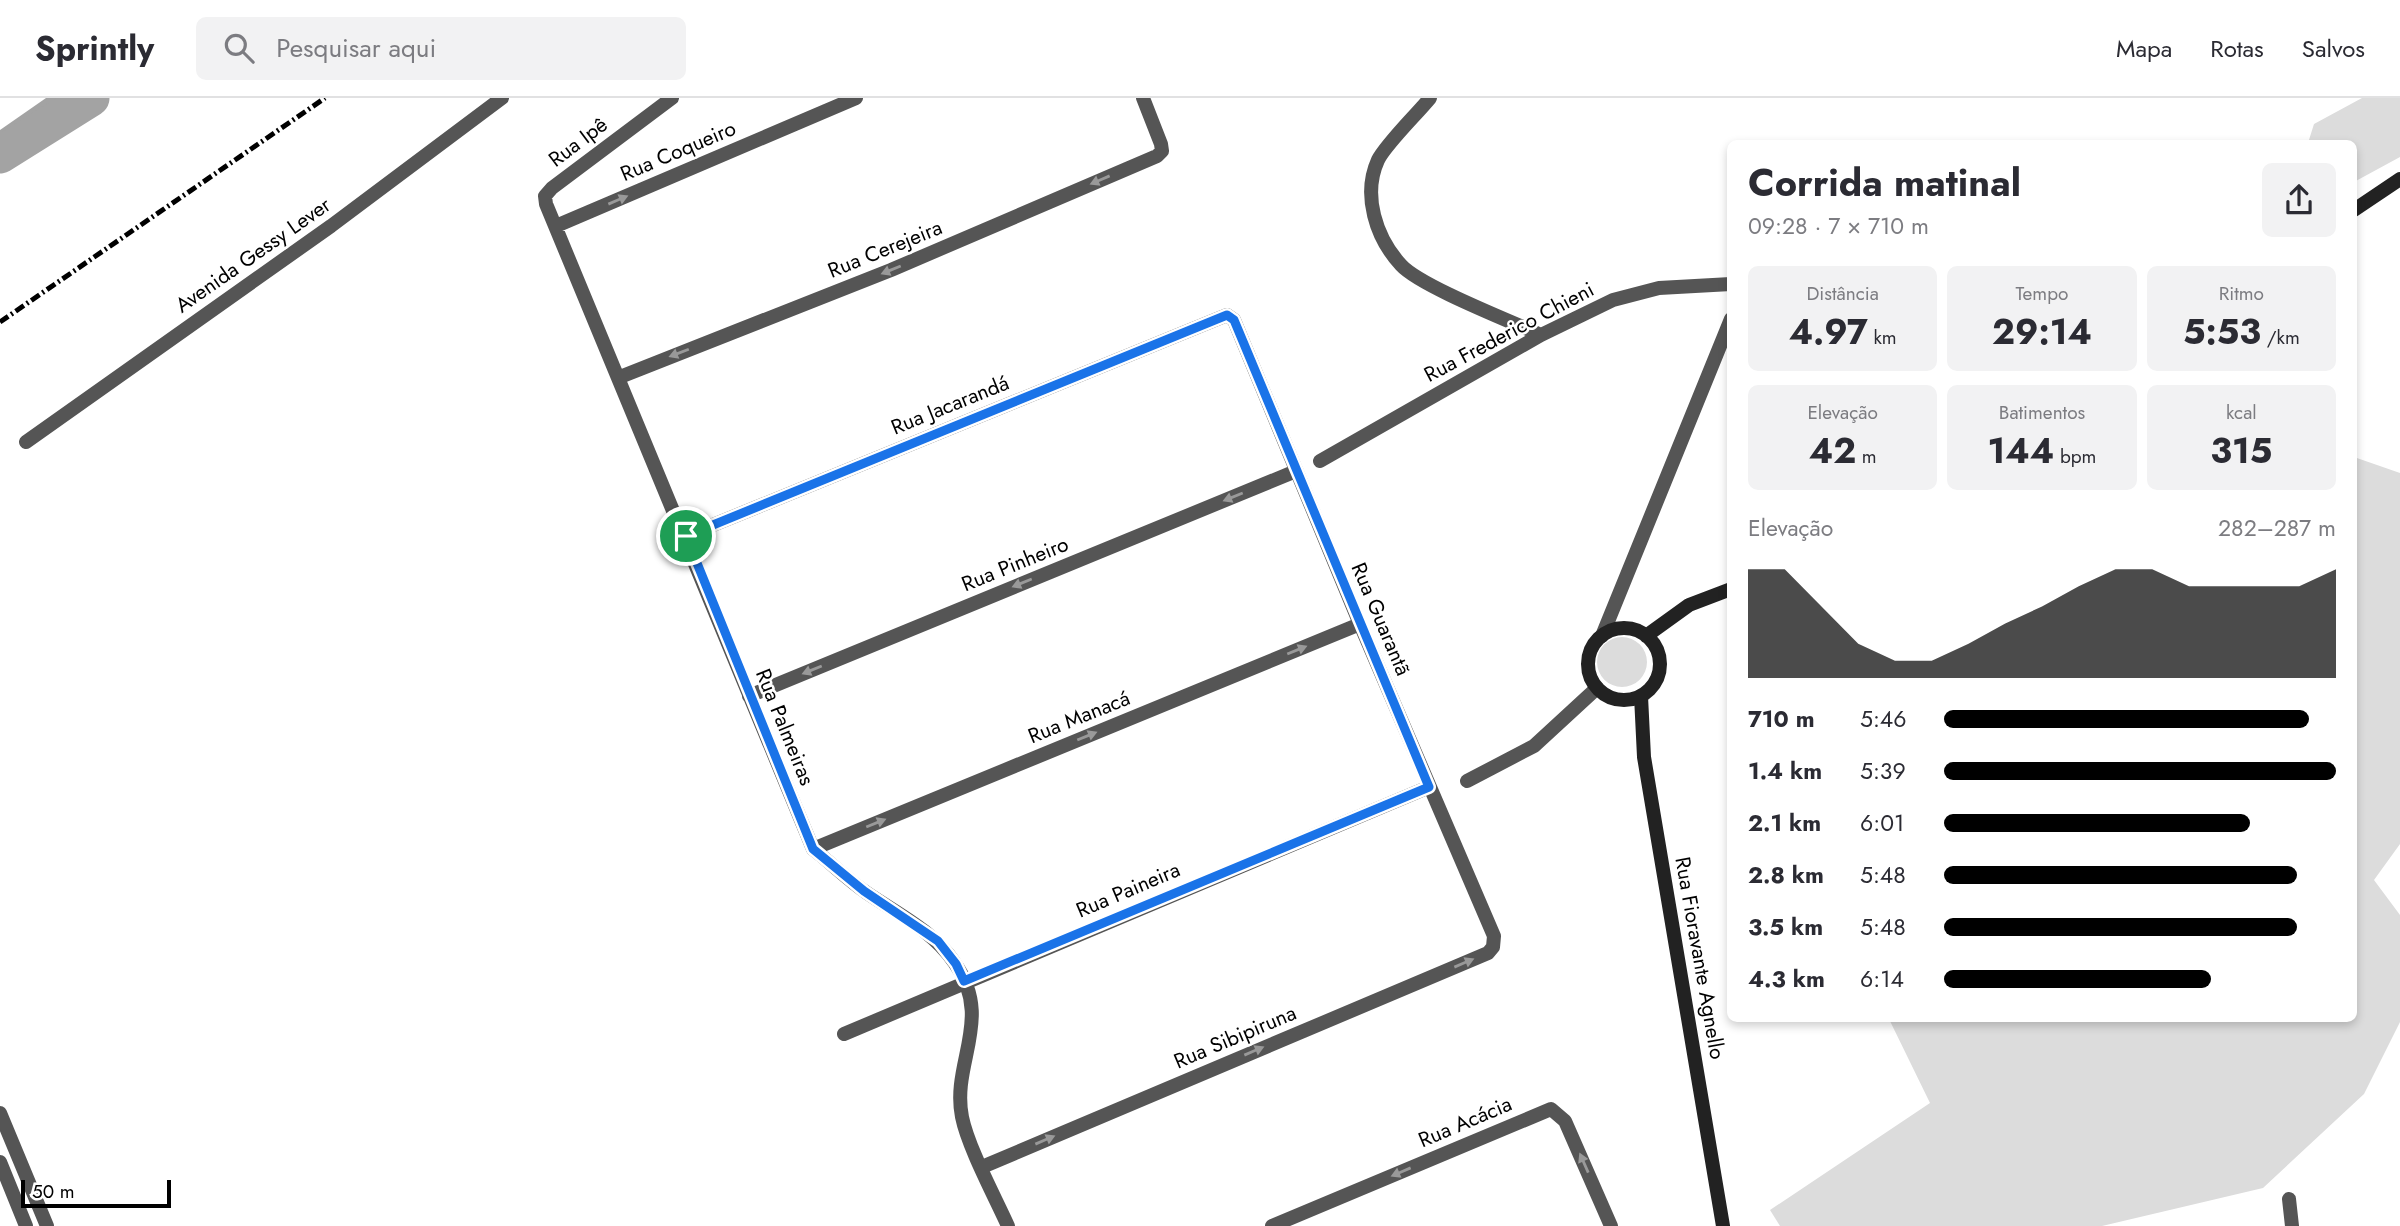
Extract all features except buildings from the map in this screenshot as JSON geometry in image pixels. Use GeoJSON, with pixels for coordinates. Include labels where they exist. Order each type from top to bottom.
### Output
{"type":"FeatureCollection","features":[{"type":"Feature","properties":{"kind":"main road"},"geometry":{"type":"LineString","coordinates":[[2357,208],[2400,179]]}},
{"type":"Feature","properties":{"kind":"main road"},"geometry":{"type":"LineString","coordinates":[[1646,636],[1689,605],[1727,591]]}},
{"type":"Feature","properties":{"kind":"main road"},"geometry":{"type":"LineString","coordinates":[[1623,628],[1646,636],[1659,655],[1660,667],[1650,689],[1641,696],[1617,700],[1597,688],[1588,667],[1594,645],[1602,636],[1623,628]]}},
{"type":"Feature","properties":{"kind":"main road","name":"Rua Fioravante Agnello"},"geometry":{"type":"LineString","coordinates":[[1641,696],[1644,757],[1723,1226]]}},
{"type":"Feature","properties":{"kind":"street","name":"Avenida Gessy Lever"},"geometry":{"type":"LineString","coordinates":[[26,442],[331,226],[502,98]]}},
{"type":"Feature","properties":{"kind":"street","name":"Rua Ipê"},"geometry":{"type":"LineString","coordinates":[[545,196],[671,98]]}},
{"type":"Feature","properties":{"kind":"street","name":"Rua Coqueiro"},"geometry":{"type":"LineString","coordinates":[[556,226],[856,98]]}},
{"type":"Feature","properties":{"kind":"street","name":"Rua Cerejeira"},"geometry":{"type":"LineString","coordinates":[[620,377],[891,270],[1162,151],[1143,98]]}},
{"type":"Feature","properties":{"kind":"street"},"geometry":{"type":"LineString","coordinates":[[1430,98],[1378,160],[1370,203],[1380,235],[1402,267],[1541,335]]}},
{"type":"Feature","properties":{"kind":"street","name":"Rua Palmeiras"},"geometry":{"type":"LineString","coordinates":[[545,196],[813,849],[864,891],[938,941],[956,964],[964,981],[973,1011],[972,1033],[961,1094],[962,1119],[1008,1226]]}},
{"type":"Feature","properties":{"kind":"street","name":"Rua Frederico Chieni"},"geometry":{"type":"LineString","coordinates":[[1320,461],[1541,335],[1613,300],[1659,288],[1727,284]]}},
{"type":"Feature","properties":{"kind":"street","name":"Rua Jacarandá"},"geometry":{"type":"LineString","coordinates":[[686,536],[1227,315],[1231,316]]}},
{"type":"Feature","properties":{"kind":"street","name":"Rua Guarantã"},"geometry":{"type":"LineString","coordinates":[[1231,316],[1494,936]]}},
{"type":"Feature","properties":{"kind":"street"},"geometry":{"type":"LineString","coordinates":[[1602,636],[1727,329]]}},
{"type":"Feature","properties":{"kind":"street","name":"Rua Pinheiro"},"geometry":{"type":"LineString","coordinates":[[749,695],[1296,471]]}},
{"type":"Feature","properties":{"kind":"street","name":"Rua Manacá"},"geometry":{"type":"LineString","coordinates":[[813,849],[1360,624]]}},
{"type":"Feature","properties":{"kind":"street"},"geometry":{"type":"LineString","coordinates":[[1467,781],[1534,746],[1597,688]]}},
{"type":"Feature","properties":{"kind":"street","name":"Rua Paineira"},"geometry":{"type":"LineString","coordinates":[[844,1034],[964,981],[1429,787]]}},
{"type":"Feature","properties":{"kind":"street","name":"Rua Sibipiruna"},"geometry":{"type":"LineString","coordinates":[[982,1167],[1488,953],[1493,947],[1494,936]]}},
{"type":"Feature","properties":{"kind":"street","name":"Rua Acácia"},"geometry":{"type":"LineString","coordinates":[[1272,1226],[1551,1109],[1565,1121],[1611,1226]]}},
{"type":"Feature","properties":{"kind":"street"},"geometry":{"type":"LineString","coordinates":[[0,1113],[47,1226]]}},
{"type":"Feature","properties":{"kind":"street"},"geometry":{"type":"LineString","coordinates":[[0,1162],[26,1226]]}},
{"type":"Feature","properties":{"kind":"street"},"geometry":{"type":"LineString","coordinates":[[2289,1199],[2292,1226]]}},
{"type":"Feature","properties":{"kind":"shaded area"},"geometry":{"type":"Polygon","coordinates":[[[46,98],[108,98],[39,139],[0,152],[0,130],[46,98]]]}},
{"type":"Feature","properties":{"kind":"shaded area"},"geometry":{"type":"Polygon","coordinates":[[[2362,98],[2400,98],[2400,157],[2357,180],[2357,140],[2309,140],[2314,124],[2362,98]]]}},
{"type":"Feature","properties":{"kind":"shaded area"},"geometry":{"type":"Polygon","coordinates":[[[2357,458],[2400,473],[2400,844],[2374,880],[2400,915],[2400,1022],[2364,1094],[2263,1188],[2102,1226],[1780,1226],[1770,1210],[1930,1103],[1890,1022],[2357,1022],[2357,458]]]}},
{"type":"Feature","properties":{"kind":"shaded area"},"geometry":{"type":"Polygon","coordinates":[[[1622,637],[1640,644],[1647,662],[1640,680],[1622,687],[1604,680],[1597,662],[1604,644],[1622,637]]]}},
{"type":"Feature","properties":{"kind":"waterway"},"geometry":{"type":"LineString","coordinates":[[0,155],[91,98]]}},
{"type":"Feature","properties":{"kind":"railway"},"geometry":{"type":"LineString","coordinates":[[0,322],[325,98]]}},
{"type":"Feature","properties":{"kind":"route"},"geometry":{"type":"LineString","coordinates":[[1227,315],[1231,316],[1429,787],[964,981],[956,964],[938,941],[864,891],[813,849],[686,536],[1227,315]]}}]}
